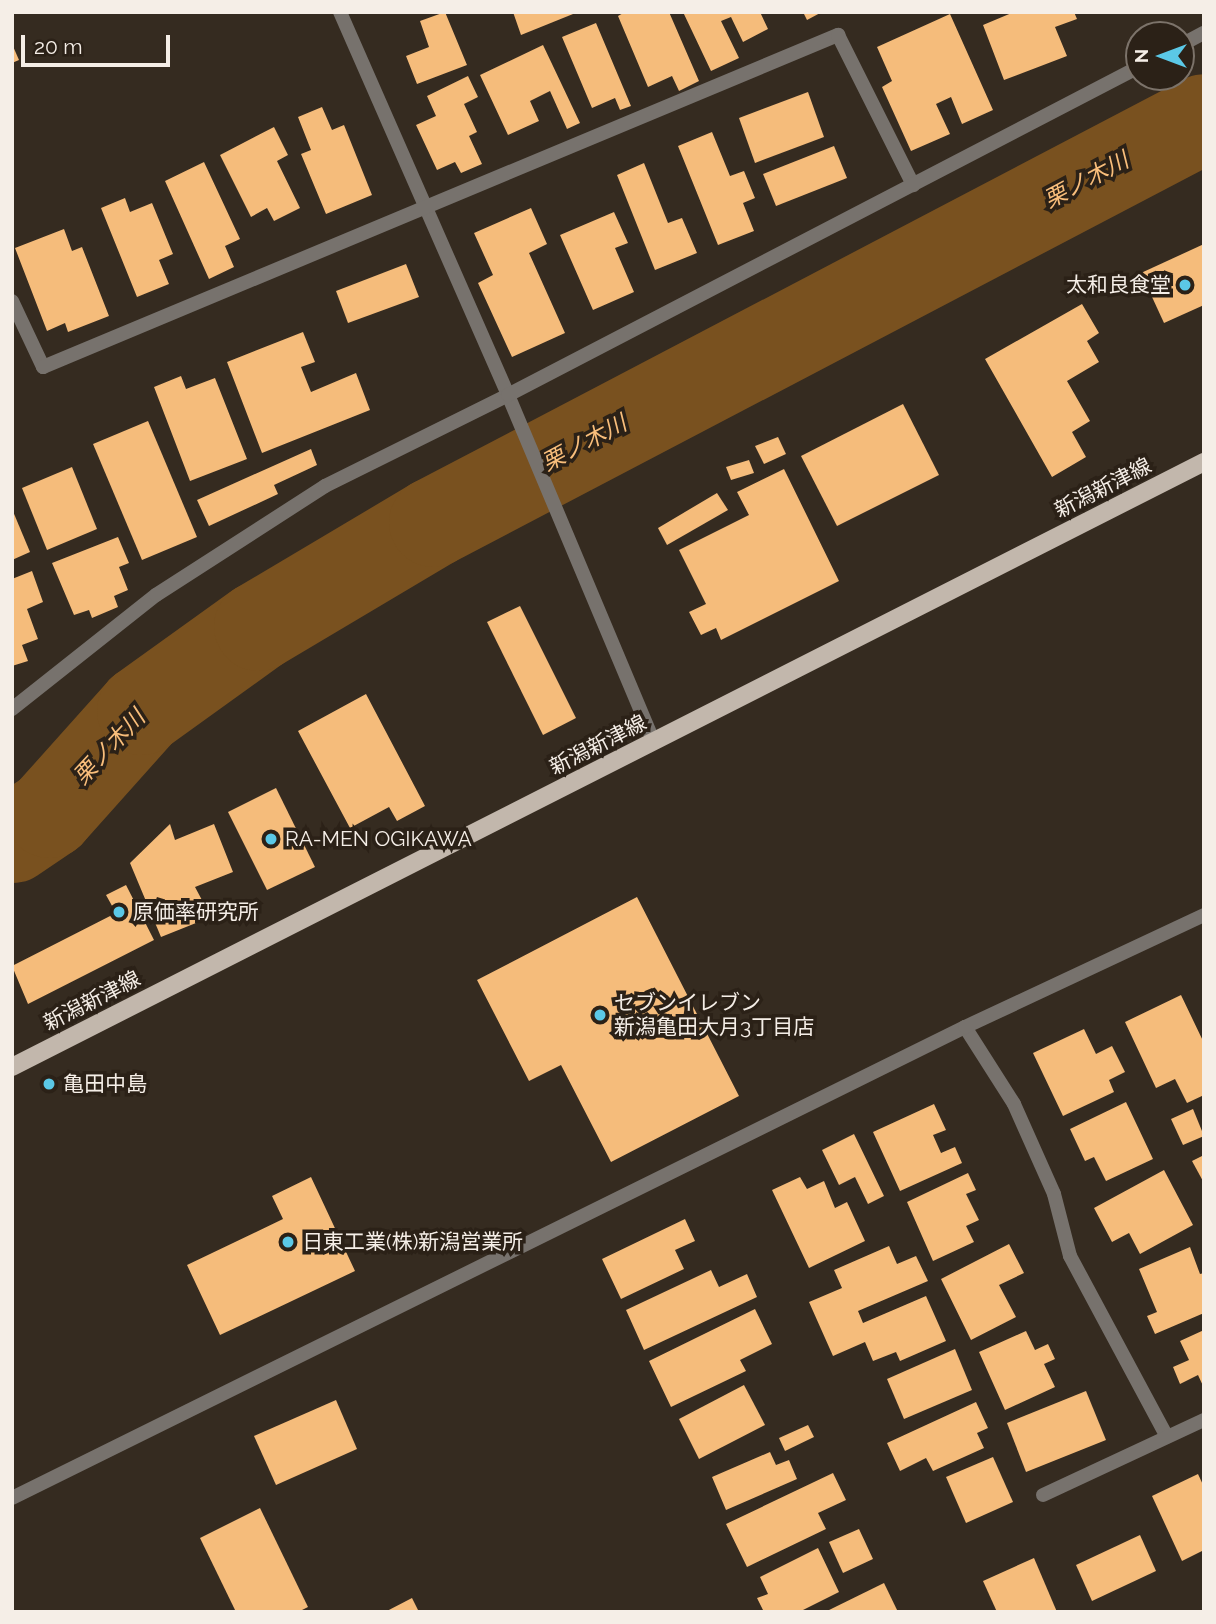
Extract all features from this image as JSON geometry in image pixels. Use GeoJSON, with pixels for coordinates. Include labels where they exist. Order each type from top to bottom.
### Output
{"type":"FeatureCollection","features":[{"type":"Feature","properties":{"kind":"main road","name":"新潟新津線"},"geometry":{"type":"LineString","coordinates":[[12,1067],[1204,462]]}},
{"type":"Feature","properties":{"kind":"street"},"geometry":{"type":"LineString","coordinates":[[340,12],[508,395],[654,743]]}},
{"type":"Feature","properties":{"kind":"street"},"geometry":{"type":"LineString","coordinates":[[12,301],[43,368],[838,35],[913,185]]}},
{"type":"Feature","properties":{"kind":"street"},"geometry":{"type":"LineString","coordinates":[[12,709],[156,595],[325,486],[508,395],[1125,74]]}},
{"type":"Feature","properties":{"kind":"street"},"geometry":{"type":"LineString","coordinates":[[12,1498],[965,1027],[1204,915]]}},
{"type":"Feature","properties":{"kind":"street"},"geometry":{"type":"LineString","coordinates":[[965,1027],[1014,1104],[1054,1194],[1070,1256],[1167,1437]]}},
{"type":"Feature","properties":{"kind":"street"},"geometry":{"type":"LineString","coordinates":[[1044,1495],[1204,1420]]}},
{"type":"Feature","properties":{"kind":"building"},"geometry":{"type":"Polygon","coordinates":[[[445,12],[467,65],[417,84],[406,56],[429,47],[420,21],[445,12]]]}},
{"type":"Feature","properties":{"kind":"building"},"geometry":{"type":"Polygon","coordinates":[[[513,12],[578,12],[521,35],[513,12]]]}},
{"type":"Feature","properties":{"kind":"building"},"geometry":{"type":"Polygon","coordinates":[[[625,12],[669,12],[699,81],[679,91],[672,76],[648,87],[618,16],[625,12]]]}},
{"type":"Feature","properties":{"kind":"building"},"geometry":{"type":"Polygon","coordinates":[[[683,12],[760,12],[768,29],[743,42],[731,17],[721,21],[739,58],[711,71],[683,12]]]}},
{"type":"Feature","properties":{"kind":"building"},"geometry":{"type":"Polygon","coordinates":[[[803,12],[822,12],[807,20],[803,12]]]}},
{"type":"Feature","properties":{"kind":"building"},"geometry":{"type":"Polygon","coordinates":[[[1014,12],[1074,12],[1077,19],[1055,27],[1067,56],[1004,80],[983,25],[1014,12]]]}},
{"type":"Feature","properties":{"kind":"building"},"geometry":{"type":"Polygon","coordinates":[[[950,14],[993,110],[962,124],[951,97],[936,104],[950,134],[911,151],[882,87],[892,81],[877,47],[950,14]]]}},
{"type":"Feature","properties":{"kind":"building"},"geometry":{"type":"Polygon","coordinates":[[[596,23],[631,106],[620,110],[615,98],[592,108],[562,37],[596,23]]]}},
{"type":"Feature","properties":{"kind":"building"},"geometry":{"type":"Polygon","coordinates":[[[12,44],[19,60],[12,63],[12,44]]]}},
{"type":"Feature","properties":{"kind":"building"},"geometry":{"type":"Polygon","coordinates":[[[543,45],[580,123],[567,129],[550,91],[530,101],[539,121],[508,135],[480,75],[543,45]]]}},
{"type":"Feature","properties":{"kind":"building"},"geometry":{"type":"Polygon","coordinates":[[[468,76],[478,97],[464,104],[477,132],[469,136],[482,164],[461,173],[455,162],[437,170],[416,125],[436,116],[427,96],[468,76]]]}},
{"type":"Feature","properties":{"kind":"building"},"geometry":{"type":"Polygon","coordinates":[[[808,92],[824,137],[755,163],[739,118],[808,92]]]}},
{"type":"Feature","properties":{"kind":"building"},"geometry":{"type":"Polygon","coordinates":[[[322,107],[332,130],[344,125],[372,195],[326,214],[301,154],[311,150],[298,117],[322,107]]]}},
{"type":"Feature","properties":{"kind":"building"},"geometry":{"type":"Polygon","coordinates":[[[274,127],[288,155],[277,161],[300,208],[274,221],[267,208],[251,217],[220,155],[274,127]]]}},
{"type":"Feature","properties":{"kind":"building"},"geometry":{"type":"Polygon","coordinates":[[[712,132],[730,176],[744,171],[755,198],[743,203],[754,231],[718,245],[678,146],[712,132]]]}},
{"type":"Feature","properties":{"kind":"building"},"geometry":{"type":"Polygon","coordinates":[[[834,146],[847,178],[776,206],[763,174],[834,146]]]}},
{"type":"Feature","properties":{"kind":"building"},"geometry":{"type":"Polygon","coordinates":[[[204,162],[240,239],[225,246],[234,267],[209,279],[165,181],[204,162]]]}},
{"type":"Feature","properties":{"kind":"building"},"geometry":{"type":"Polygon","coordinates":[[[644,163],[668,223],[682,218],[697,253],[655,270],[617,175],[644,163]]]}},
{"type":"Feature","properties":{"kind":"building"},"geometry":{"type":"Polygon","coordinates":[[[125,198],[130,212],[152,203],[173,254],[159,260],[169,284],[137,297],[101,208],[125,198]]]}},
{"type":"Feature","properties":{"kind":"building"},"geometry":{"type":"Polygon","coordinates":[[[531,208],[547,244],[529,253],[565,333],[512,357],[478,283],[493,275],[474,233],[531,208]]]}},
{"type":"Feature","properties":{"kind":"building"},"geometry":{"type":"Polygon","coordinates":[[[614,212],[628,243],[615,248],[634,292],[593,310],[560,235],[614,212]]]}},
{"type":"Feature","properties":{"kind":"building"},"geometry":{"type":"Polygon","coordinates":[[[64,229],[72,251],[82,247],[109,316],[68,332],[65,323],[47,331],[15,248],[64,229]]]}},
{"type":"Feature","properties":{"kind":"building"},"geometry":{"type":"Polygon","coordinates":[[[1204,244],[1204,305],[1164,323],[1141,273],[1204,244]]]}},
{"type":"Feature","properties":{"kind":"building"},"geometry":{"type":"Polygon","coordinates":[[[406,264],[419,297],[348,323],[336,291],[406,264]]]}},
{"type":"Feature","properties":{"kind":"building"},"geometry":{"type":"Polygon","coordinates":[[[1082,304],[1099,333],[1087,341],[1099,362],[1067,381],[1090,421],[1072,432],[1086,457],[1052,477],[985,359],[1082,304]]]}},
{"type":"Feature","properties":{"kind":"building"},"geometry":{"type":"Polygon","coordinates":[[[303,332],[315,362],[301,367],[311,392],[356,373],[370,410],[262,453],[227,362],[303,332]]]}},
{"type":"Feature","properties":{"kind":"building"},"geometry":{"type":"Polygon","coordinates":[[[181,376],[186,389],[215,378],[247,459],[190,481],[154,387],[181,376]]]}},
{"type":"Feature","properties":{"kind":"building"},"geometry":{"type":"Polygon","coordinates":[[[903,404],[939,475],[837,526],[801,456],[903,404]]]}},
{"type":"Feature","properties":{"kind":"building"},"geometry":{"type":"Polygon","coordinates":[[[148,421],[197,537],[142,560],[93,444],[148,421]]]}},
{"type":"Feature","properties":{"kind":"building"},"geometry":{"type":"Polygon","coordinates":[[[778,437],[786,454],[764,464],[755,446],[778,437]]]}},
{"type":"Feature","properties":{"kind":"building"},"geometry":{"type":"Polygon","coordinates":[[[311,449],[317,465],[274,485],[278,494],[209,526],[197,500],[311,449]]]}},
{"type":"Feature","properties":{"kind":"building"},"geometry":{"type":"Polygon","coordinates":[[[749,460],[754,473],[731,480],[726,467],[749,460]]]}},
{"type":"Feature","properties":{"kind":"building"},"geometry":{"type":"Polygon","coordinates":[[[72,467],[97,529],[47,550],[22,488],[72,467]]]}},
{"type":"Feature","properties":{"kind":"building"},"geometry":{"type":"Polygon","coordinates":[[[784,469],[839,581],[721,640],[716,628],[701,635],[689,612],[706,604],[679,550],[749,515],[737,492],[784,469]]]}},
{"type":"Feature","properties":{"kind":"building"},"geometry":{"type":"Polygon","coordinates":[[[717,493],[728,510],[667,545],[658,528],[717,493]]]}},
{"type":"Feature","properties":{"kind":"building"},"geometry":{"type":"Polygon","coordinates":[[[12,509],[30,552],[12,560],[12,509]]]}},
{"type":"Feature","properties":{"kind":"building"},"geometry":{"type":"Polygon","coordinates":[[[118,537],[129,563],[119,567],[128,590],[114,596],[118,607],[92,618],[89,610],[74,615],[52,563],[118,537]]]}},
{"type":"Feature","properties":{"kind":"building"},"geometry":{"type":"Polygon","coordinates":[[[32,571],[43,602],[27,609],[38,639],[22,645],[28,661],[12,666],[12,579],[32,571]]]}},
{"type":"Feature","properties":{"kind":"building"},"geometry":{"type":"Polygon","coordinates":[[[520,606],[576,718],[543,735],[487,622],[520,606]]]}},
{"type":"Feature","properties":{"kind":"building"},"geometry":{"type":"Polygon","coordinates":[[[366,694],[425,806],[397,821],[389,807],[350,828],[298,731],[366,694]]]}},
{"type":"Feature","properties":{"kind":"building","name":"RA-MEN OGIKAWA"},"geometry":{"type":"Polygon","coordinates":[[[276,788],[315,867],[267,890],[228,812],[276,788]]]}},
{"type":"Feature","properties":{"kind":"building"},"geometry":{"type":"Polygon","coordinates":[[[170,824],[175,840],[214,824],[233,872],[195,887],[211,917],[161,937],[130,863],[170,824]]]}},
{"type":"Feature","properties":{"kind":"building"},"geometry":{"type":"Polygon","coordinates":[[[126,885],[154,940],[28,1004],[12,966],[116,913],[106,895],[126,885]]]}},
{"type":"Feature","properties":{"kind":"building"},"geometry":{"type":"Polygon","coordinates":[[[637,897],[739,1096],[611,1162],[561,1065],[529,1081],[477,980],[637,897]]]}},
{"type":"Feature","properties":{"kind":"building"},"geometry":{"type":"Polygon","coordinates":[[[1181,995],[1204,1043],[1204,1095],[1187,1103],[1175,1079],[1156,1088],[1125,1022],[1181,995]]]}},
{"type":"Feature","properties":{"kind":"building"},"geometry":{"type":"Polygon","coordinates":[[[1084,1029],[1096,1054],[1112,1046],[1125,1072],[1109,1080],[1114,1092],[1063,1116],[1033,1053],[1084,1029]]]}},
{"type":"Feature","properties":{"kind":"building"},"geometry":{"type":"Polygon","coordinates":[[[1126,1102],[1153,1159],[1106,1181],[1094,1157],[1085,1161],[1070,1129],[1126,1102]]]}},
{"type":"Feature","properties":{"kind":"building"},"geometry":{"type":"Polygon","coordinates":[[[934,1104],[946,1130],[933,1135],[941,1153],[955,1147],[962,1163],[900,1191],[873,1132],[934,1104]]]}},
{"type":"Feature","properties":{"kind":"building"},"geometry":{"type":"Polygon","coordinates":[[[1193,1109],[1204,1136],[1183,1145],[1171,1119],[1193,1109]]]}},
{"type":"Feature","properties":{"kind":"building"},"geometry":{"type":"Polygon","coordinates":[[[854,1134],[884,1196],[868,1204],[855,1177],[839,1185],[822,1150],[854,1134]]]}},
{"type":"Feature","properties":{"kind":"building"},"geometry":{"type":"Polygon","coordinates":[[[1204,1155],[1204,1183],[1192,1161],[1204,1155]]]}},
{"type":"Feature","properties":{"kind":"building"},"geometry":{"type":"Polygon","coordinates":[[[1164,1170],[1193,1225],[1140,1254],[1129,1233],[1112,1242],[1094,1208],[1164,1170]]]}},
{"type":"Feature","properties":{"kind":"building"},"geometry":{"type":"Polygon","coordinates":[[[968,1173],[976,1190],[966,1194],[979,1220],[966,1226],[974,1242],[933,1261],[907,1202],[968,1173]]]}},
{"type":"Feature","properties":{"kind":"building","name":"日東工業(株)新潟営業所"},"geometry":{"type":"Polygon","coordinates":[[[311,1177],[355,1271],[220,1335],[187,1265],[283,1219],[272,1196],[311,1177]]]}},
{"type":"Feature","properties":{"kind":"building"},"geometry":{"type":"Polygon","coordinates":[[[800,1177],[807,1189],[824,1181],[835,1208],[847,1202],[865,1241],[809,1268],[772,1190],[800,1177]]]}},
{"type":"Feature","properties":{"kind":"building"},"geometry":{"type":"Polygon","coordinates":[[[685,1219],[695,1241],[675,1250],[684,1269],[621,1299],[602,1259],[685,1219]]]}},
{"type":"Feature","properties":{"kind":"building"},"geometry":{"type":"Polygon","coordinates":[[[1009,1244],[1024,1273],[999,1285],[1016,1317],[971,1340],[941,1279],[1009,1244]]]}},
{"type":"Feature","properties":{"kind":"building"},"geometry":{"type":"Polygon","coordinates":[[[889,1246],[897,1264],[916,1256],[928,1281],[858,1311],[863,1323],[926,1296],[946,1341],[900,1361],[896,1352],[873,1361],[865,1342],[833,1356],[809,1302],[842,1288],[834,1270],[889,1246]]]}},
{"type":"Feature","properties":{"kind":"building"},"geometry":{"type":"Polygon","coordinates":[[[1190,1247],[1200,1274],[1204,1273],[1204,1313],[1155,1334],[1147,1316],[1157,1312],[1139,1269],[1190,1247]]]}},
{"type":"Feature","properties":{"kind":"building"},"geometry":{"type":"Polygon","coordinates":[[[711,1270],[719,1287],[747,1274],[757,1297],[644,1350],[626,1310],[711,1270]]]}},
{"type":"Feature","properties":{"kind":"building"},"geometry":{"type":"Polygon","coordinates":[[[755,1309],[772,1344],[740,1360],[746,1371],[671,1407],[649,1361],[755,1309]]]}},
{"type":"Feature","properties":{"kind":"building"},"geometry":{"type":"Polygon","coordinates":[[[1204,1330],[1204,1388],[1198,1375],[1180,1384],[1173,1367],[1189,1360],[1180,1341],[1204,1330]]]}},
{"type":"Feature","properties":{"kind":"building"},"geometry":{"type":"Polygon","coordinates":[[[1026,1331],[1035,1350],[1048,1344],[1055,1359],[1044,1364],[1055,1387],[1005,1410],[979,1352],[1026,1331]]]}},
{"type":"Feature","properties":{"kind":"building"},"geometry":{"type":"Polygon","coordinates":[[[955,1349],[972,1390],[904,1419],[887,1379],[955,1349]]]}},
{"type":"Feature","properties":{"kind":"building"},"geometry":{"type":"Polygon","coordinates":[[[744,1385],[765,1425],[699,1459],[679,1419],[744,1385]]]}},
{"type":"Feature","properties":{"kind":"building"},"geometry":{"type":"Polygon","coordinates":[[[1086,1391],[1106,1440],[1026,1472],[1007,1423],[1086,1391]]]}},
{"type":"Feature","properties":{"kind":"building"},"geometry":{"type":"Polygon","coordinates":[[[336,1400],[357,1449],[276,1485],[254,1436],[336,1400]]]}},
{"type":"Feature","properties":{"kind":"building"},"geometry":{"type":"Polygon","coordinates":[[[976,1402],[988,1428],[977,1433],[984,1448],[933,1471],[926,1458],[900,1471],[887,1443],[976,1402]]]}},
{"type":"Feature","properties":{"kind":"building"},"geometry":{"type":"Polygon","coordinates":[[[808,1425],[814,1437],[785,1451],[779,1438],[808,1425]]]}},
{"type":"Feature","properties":{"kind":"building"},"geometry":{"type":"Polygon","coordinates":[[[770,1452],[776,1465],[789,1460],[797,1479],[726,1510],[712,1477],[770,1452]]]}},
{"type":"Feature","properties":{"kind":"building"},"geometry":{"type":"Polygon","coordinates":[[[993,1457],[1013,1502],[966,1523],[946,1477],[993,1457]]]}},
{"type":"Feature","properties":{"kind":"building"},"geometry":{"type":"Polygon","coordinates":[[[833,1473],[846,1500],[818,1513],[826,1529],[747,1567],[726,1524],[833,1473]]]}},
{"type":"Feature","properties":{"kind":"building"},"geometry":{"type":"Polygon","coordinates":[[[1198,1474],[1204,1487],[1204,1550],[1182,1561],[1152,1496],[1198,1474]]]}},
{"type":"Feature","properties":{"kind":"building"},"geometry":{"type":"Polygon","coordinates":[[[260,1508],[308,1607],[298,1612],[236,1612],[200,1538],[260,1508]]]}},
{"type":"Feature","properties":{"kind":"building"},"geometry":{"type":"Polygon","coordinates":[[[859,1529],[873,1559],[843,1573],[829,1542],[859,1529]]]}},
{"type":"Feature","properties":{"kind":"building"},"geometry":{"type":"Polygon","coordinates":[[[1140,1535],[1156,1571],[1092,1601],[1076,1565],[1140,1535]]]}},
{"type":"Feature","properties":{"kind":"building"},"geometry":{"type":"Polygon","coordinates":[[[818,1548],[839,1592],[799,1612],[764,1612],[757,1598],[768,1594],[760,1577],[818,1548]]]}},
{"type":"Feature","properties":{"kind":"building"},"geometry":{"type":"Polygon","coordinates":[[[1034,1558],[1057,1612],[997,1612],[983,1581],[1034,1558]]]}},
{"type":"Feature","properties":{"kind":"building"},"geometry":{"type":"Polygon","coordinates":[[[884,1583],[898,1612],[825,1612],[884,1583]]]}},
{"type":"Feature","properties":{"kind":"building"},"geometry":{"type":"Polygon","coordinates":[[[412,1598],[419,1612],[385,1612],[412,1598]]]}},
{"type":"Feature","properties":{"kind":"waterway","name":"栗ノ木川"},"geometry":{"type":"LineString","coordinates":[[12,838],[49,813],[141,710],[258,626],[433,522],[1204,118]]}},
{"type":"Feature","properties":{"kind":"place","name":"太和良食堂"},"geometry":{"type":"Point","coordinates":[1185,285]}},
{"type":"Feature","properties":{"kind":"place","name":"RA-MEN OGIKAWA"},"geometry":{"type":"Point","coordinates":[271,839]}},
{"type":"Feature","properties":{"kind":"place","name":"原価率研究所"},"geometry":{"type":"Point","coordinates":[119,912]}},
{"type":"Feature","properties":{"kind":"place","name":"セブンイレブン 新潟亀田大月3丁目店"},"geometry":{"type":"Point","coordinates":[600,1015]}},
{"type":"Feature","properties":{"kind":"place","name":"亀田中島"},"geometry":{"type":"Point","coordinates":[49,1084]}},
{"type":"Feature","properties":{"kind":"place","name":"日東工業(株)新潟営業所"},"geometry":{"type":"Point","coordinates":[288,1242]}}]}
